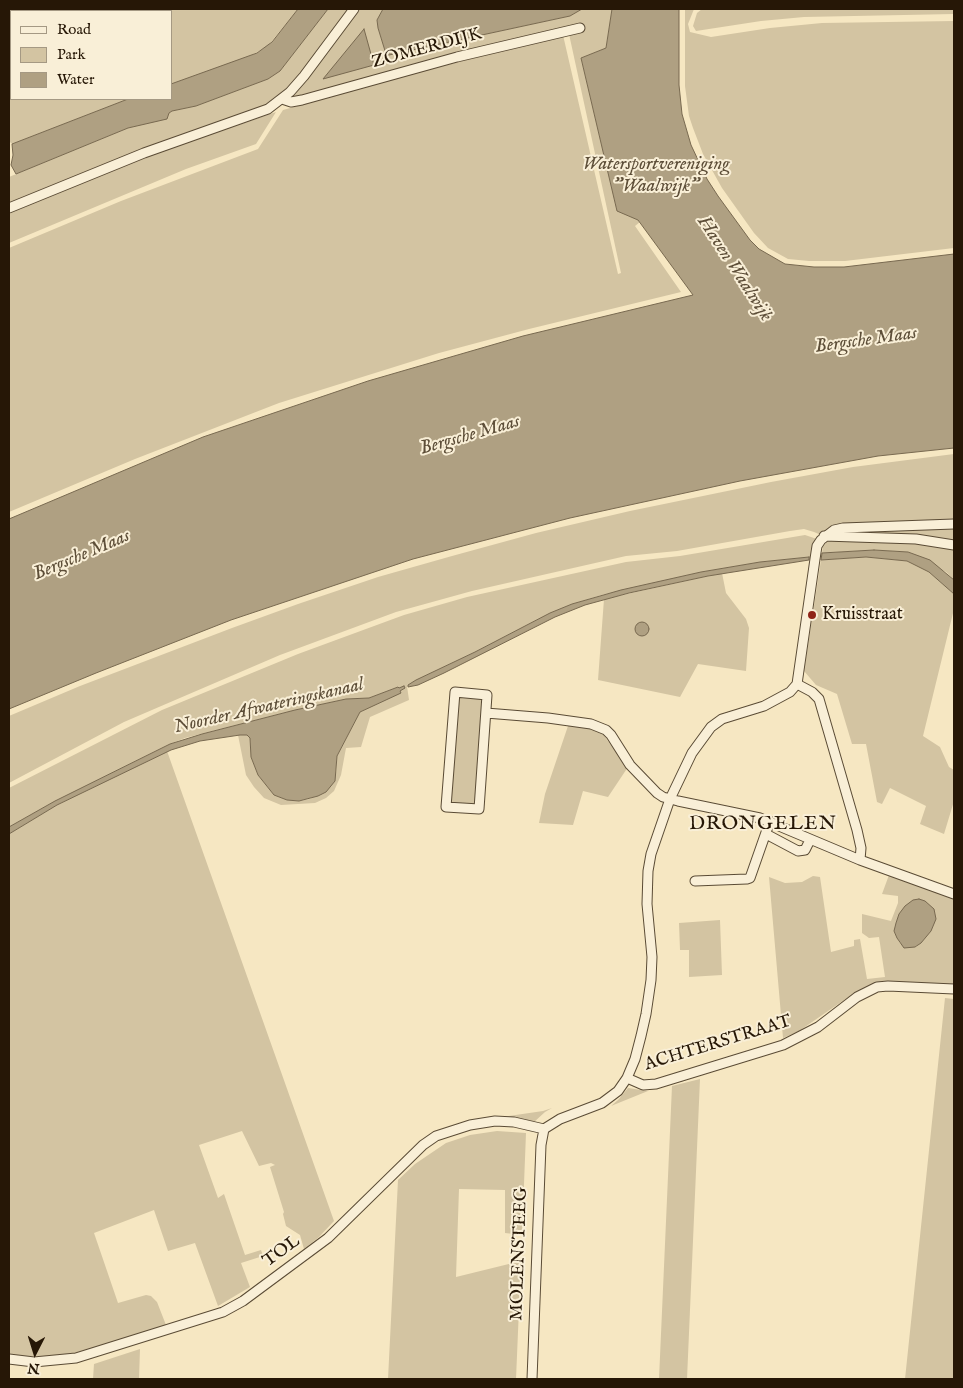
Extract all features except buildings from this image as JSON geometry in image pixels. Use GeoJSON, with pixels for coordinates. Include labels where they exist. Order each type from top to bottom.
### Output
{"type":"FeatureCollection","features":[{"type":"Feature","properties":{"kind":"street"},"geometry":{"type":"LineString","coordinates":[[9,208],[144,153],[268,109],[282,99],[304,76],[354,9]]}},
{"type":"Feature","properties":{"kind":"street","name":"ZOMERDIJK"},"geometry":{"type":"LineString","coordinates":[[282,99],[291,102],[302,100],[457,57],[580,28]]}},
{"type":"Feature","properties":{"kind":"street"},"geometry":{"type":"LineString","coordinates":[[544,1130],[560,1119],[602,1102],[618,1091],[627,1078],[635,1059],[641,1036],[651,980],[652,957],[646,904],[648,871],[651,854],[670,798],[692,753],[711,727],[722,719],[764,706],[790,692],[797,684],[818,546],[824,536],[834,530],[843,528],[954,524]]}},
{"type":"Feature","properties":{"kind":"street"},"geometry":{"type":"LineString","coordinates":[[824,536],[916,539],[954,545]]}},
{"type":"Feature","properties":{"kind":"street"},"geometry":{"type":"LineString","coordinates":[[797,684],[812,692],[819,699],[857,830],[861,848],[860,860]]}},
{"type":"Feature","properties":{"kind":"street"},"geometry":{"type":"LineString","coordinates":[[455,692],[487,695],[486,713],[479,809],[446,807],[455,692]]}},
{"type":"Feature","properties":{"kind":"street"},"geometry":{"type":"LineString","coordinates":[[486,713],[548,718],[600,727],[611,735],[630,765],[656,793],[670,798],[770,821],[810,840],[860,860],[954,894]]}},
{"type":"Feature","properties":{"kind":"street"},"geometry":{"type":"LineString","coordinates":[[695,882],[750,878],[770,821]]}},
{"type":"Feature","properties":{"kind":"street"},"geometry":{"type":"LineString","coordinates":[[766,834],[798,851],[805,850],[810,840]]}},
{"type":"Feature","properties":{"kind":"street","name":"ACHTERSTRAAT"},"geometry":{"type":"LineString","coordinates":[[627,1078],[643,1085],[656,1084],[783,1045],[818,1027],[857,997],[877,987],[954,989]]}},
{"type":"Feature","properties":{"kind":"street","name":"TOL"},"geometry":{"type":"LineString","coordinates":[[9,1360],[34,1362],[76,1358],[223,1312],[243,1301],[328,1238],[423,1145],[436,1136],[470,1125],[495,1121],[514,1122],[544,1130]]}},
{"type":"Feature","properties":{"kind":"street","name":"MOLENSTEEG"},"geometry":{"type":"LineString","coordinates":[[532,1379],[541,1145],[544,1130]]}},
{"type":"Feature","properties":{"kind":"green space"},"geometry":{"type":"Polygon","coordinates":[[[9,9],[86,9],[10,10],[9,63],[9,9]]]}},
{"type":"Feature","properties":{"kind":"green space"},"geometry":{"type":"Polygon","coordinates":[[[298,9],[267,47],[244,59],[172,84],[172,10],[160,10],[298,9]]]}},
{"type":"Feature","properties":{"kind":"green space"},"geometry":{"type":"Polygon","coordinates":[[[328,9],[351,9],[294,84],[264,108],[9,205],[9,177],[128,128],[168,116],[172,111],[196,106],[268,79],[280,71],[328,9]]]}},
{"type":"Feature","properties":{"kind":"green space"},"geometry":{"type":"Polygon","coordinates":[[[360,9],[383,9],[377,20],[378,28],[386,54],[389,55],[570,16],[582,9],[612,9],[606,48],[581,58],[617,210],[640,222],[635,226],[681,292],[439,353],[279,403],[135,459],[9,512],[9,248],[121,201],[258,149],[283,110],[533,43],[289,102],[360,9]],[[569,34],[563,35],[618,274],[621,273],[569,34]]]}},
{"type":"Feature","properties":{"kind":"green space"},"geometry":{"type":"Polygon","coordinates":[[[685,9],[694,9],[688,24],[690,32],[711,37],[770,28],[822,23],[954,21],[954,248],[845,261],[809,261],[788,259],[768,248],[754,233],[722,188],[703,154],[693,128],[689,116],[685,86],[685,9]]]}},
{"type":"Feature","properties":{"kind":"green space"},"geometry":{"type":"Polygon","coordinates":[[[702,9],[954,9],[954,14],[804,17],[761,21],[696,31],[693,26],[697,13],[702,9]]]}},
{"type":"Feature","properties":{"kind":"green space"},"geometry":{"type":"Polygon","coordinates":[[[9,65],[10,100],[125,100],[12,144],[9,141],[9,65]]]}},
{"type":"Feature","properties":{"kind":"green space"},"geometry":{"type":"Polygon","coordinates":[[[276,112],[256,144],[186,169],[9,243],[9,213],[102,174],[276,112]]]}},
{"type":"Feature","properties":{"kind":"green space"},"geometry":{"type":"Polygon","coordinates":[[[954,454],[954,522],[867,525],[821,535],[804,529],[790,531],[677,551],[626,556],[472,591],[396,612],[280,655],[124,722],[9,783],[9,716],[80,686],[298,604],[378,577],[452,556],[536,533],[630,511],[853,467],[954,454]]]}},
{"type":"Feature","properties":{"kind":"green space"},"geometry":{"type":"Polygon","coordinates":[[[954,527],[954,542],[844,533],[925,528],[954,527]]]}},
{"type":"Feature","properties":{"kind":"green space"},"geometry":{"type":"Polygon","coordinates":[[[805,535],[817,539],[814,558],[760,562],[701,572],[602,595],[572,604],[550,613],[416,680],[407,686],[409,700],[370,717],[361,747],[346,748],[341,775],[334,791],[326,798],[315,803],[281,805],[264,798],[246,775],[238,735],[247,735],[250,738],[251,757],[258,775],[274,795],[287,800],[299,801],[309,799],[326,792],[336,772],[337,756],[360,712],[400,692],[398,687],[369,698],[346,699],[295,710],[185,738],[55,801],[9,827],[9,788],[162,710],[298,654],[404,615],[467,597],[626,562],[680,556],[805,535]]]}},
{"type":"Feature","properties":{"kind":"green space"},"geometry":{"type":"Polygon","coordinates":[[[833,540],[924,543],[954,549],[954,580],[946,572],[908,552],[874,550],[822,553],[823,547],[827,542],[833,540]]]}},
{"type":"Feature","properties":{"kind":"green space"},"geometry":{"type":"Polygon","coordinates":[[[866,557],[907,561],[929,572],[954,594],[954,609],[923,736],[940,747],[949,767],[954,770],[954,801],[944,834],[920,824],[926,806],[890,788],[882,804],[877,802],[866,744],[852,744],[837,694],[816,685],[804,671],[821,560],[866,557]]]}},
{"type":"Feature","properties":{"kind":"green space"},"geometry":{"type":"Polygon","coordinates":[[[722,573],[726,593],[746,619],[749,628],[746,671],[698,664],[680,697],[598,680],[604,599],[722,573]]]}},
{"type":"Feature","properties":{"kind":"green space"},"geometry":{"type":"Polygon","coordinates":[[[459,697],[483,698],[477,802],[474,806],[451,804],[450,802],[459,697]]]}},
{"type":"Feature","properties":{"kind":"green space"},"geometry":{"type":"Polygon","coordinates":[[[569,723],[582,725],[601,732],[628,767],[608,797],[583,791],[573,825],[539,823],[545,794],[569,723]]]}},
{"type":"Feature","properties":{"kind":"green space"},"geometry":{"type":"Polygon","coordinates":[[[167,751],[334,1221],[304,1249],[300,1235],[286,1226],[284,1212],[270,1167],[275,1165],[271,1163],[259,1166],[242,1131],[199,1145],[218,1198],[224,1194],[245,1255],[261,1250],[263,1256],[241,1263],[250,1287],[218,1306],[195,1243],[168,1251],[154,1210],[94,1233],[118,1303],[146,1295],[151,1296],[157,1302],[166,1325],[124,1340],[74,1353],[43,1357],[9,1355],[9,834],[57,805],[167,751]]]}},
{"type":"Feature","properties":{"kind":"green space"},"geometry":{"type":"Polygon","coordinates":[[[889,875],[954,899],[954,985],[866,988],[847,998],[799,1031],[783,1038],[769,877],[785,883],[802,882],[813,876],[820,877],[831,952],[854,946],[854,940],[860,939],[867,979],[885,977],[879,937],[869,938],[862,933],[862,914],[891,921],[898,903],[898,896],[882,894],[889,875]],[[894,931],[900,943],[916,947],[931,931],[894,931]]]}},
{"type":"Feature","properties":{"kind":"green space"},"geometry":{"type":"Polygon","coordinates":[[[720,920],[722,975],[689,977],[689,950],[680,950],[679,923],[720,920]]]}},
{"type":"Feature","properties":{"kind":"green space"},"geometry":{"type":"Polygon","coordinates":[[[945,998],[954,999],[954,1379],[905,1379],[945,998]]]}},
{"type":"Feature","properties":{"kind":"green space"},"geometry":{"type":"Polygon","coordinates":[[[700,1079],[687,1379],[659,1379],[672,1086],[700,1079]]]}},
{"type":"Feature","properties":{"kind":"green space"},"geometry":{"type":"Polygon","coordinates":[[[628,1088],[648,1091],[611,1106],[618,1100],[628,1088]]]}},
{"type":"Feature","properties":{"kind":"green space"},"geometry":{"type":"Polygon","coordinates":[[[552,1108],[533,1123],[502,1117],[543,1111],[552,1108]]]}},
{"type":"Feature","properties":{"kind":"green space"},"geometry":{"type":"Polygon","coordinates":[[[497,1131],[526,1133],[522,1235],[505,1233],[505,1190],[459,1189],[456,1277],[521,1261],[516,1379],[388,1379],[398,1180],[415,1164],[446,1143],[470,1135],[497,1131]]]}},
{"type":"Feature","properties":{"kind":"green space"},"geometry":{"type":"Polygon","coordinates":[[[140,1349],[139,1379],[93,1379],[94,1364],[140,1349]]]}},
{"type":"Feature","properties":{"kind":"water"},"geometry":{"type":"Polygon","coordinates":[[[298,9],[328,9],[280,71],[268,79],[196,106],[172,111],[167,119],[128,128],[16,174],[11,165],[13,155],[12,144],[125,100],[172,100],[172,84],[257,53],[272,42],[298,9]]]}},
{"type":"Feature","properties":{"kind":"water"},"geometry":{"type":"Polygon","coordinates":[[[383,9],[582,9],[570,16],[389,55],[386,54],[378,28],[377,20],[383,9]]]}},
{"type":"Feature","properties":{"kind":"water"},"geometry":{"type":"Polygon","coordinates":[[[612,9],[679,9],[679,85],[682,114],[691,145],[707,179],[718,196],[750,240],[759,249],[785,264],[814,267],[844,267],[954,254],[954,448],[878,456],[740,481],[570,518],[413,559],[231,620],[9,709],[9,519],[203,437],[368,381],[523,336],[693,295],[638,220],[617,211],[581,58],[606,48],[612,9]]]}},
{"type":"Feature","properties":{"kind":"water"},"geometry":{"type":"Polygon","coordinates":[[[364,29],[374,65],[323,79],[364,29]]]}},
{"type":"Feature","properties":{"kind":"water"},"geometry":{"type":"Polygon","coordinates":[[[874,550],[908,552],[930,560],[954,580],[954,594],[929,572],[907,561],[866,557],[821,560],[822,553],[874,550]]]}},
{"type":"Feature","properties":{"kind":"water"},"geometry":{"type":"Polygon","coordinates":[[[809,557],[809,560],[708,576],[629,593],[585,605],[555,617],[444,673],[418,685],[408,687],[408,685],[416,680],[550,613],[572,604],[621,590],[701,572],[760,562],[809,557]]]}},
{"type":"Feature","properties":{"kind":"water"},"geometry":{"type":"Polygon","coordinates":[[[639,622],[645,622],[649,629],[645,636],[639,636],[635,632],[635,626],[639,622]]]}},
{"type":"Feature","properties":{"kind":"water"},"geometry":{"type":"Polygon","coordinates":[[[404,686],[405,688],[400,691],[401,693],[360,712],[337,756],[335,781],[326,792],[318,796],[299,801],[287,800],[274,795],[258,775],[251,757],[250,738],[247,735],[240,735],[200,741],[171,750],[57,805],[9,834],[9,827],[55,801],[170,744],[295,710],[346,699],[369,698],[404,686]]]}},
{"type":"Feature","properties":{"kind":"water"},"geometry":{"type":"Polygon","coordinates":[[[913,900],[925,901],[934,909],[936,919],[931,931],[921,943],[915,947],[904,948],[894,931],[896,923],[899,914],[905,906],[913,900]]]}},
{"type":"Feature","properties":{"kind":"place","name":"Kruisstraat"},"geometry":{"type":"Point","coordinates":[812,615]}},
{"type":"Feature","properties":{"kind":"district","name":"DRONGELEN"},"geometry":{"type":"Point","coordinates":[763,825]}},
{"type":"Feature","properties":{"kind":"water label","name":"Watersportvereniging \"Waalwijk\""},"geometry":{"type":"Point","coordinates":[656,176]}},
{"type":"Feature","properties":{"kind":"water label","name":"Haven Waalwijk"},"geometry":{"type":"Point","coordinates":[734,269]}},
{"type":"Feature","properties":{"kind":"water label","name":"Bergsche Maas"},"geometry":{"type":"Point","coordinates":[866,341]}},
{"type":"Feature","properties":{"kind":"water label","name":"Bergsche Maas"},"geometry":{"type":"Point","coordinates":[470,436]}},
{"type":"Feature","properties":{"kind":"water label","name":"Bergsche Maas"},"geometry":{"type":"Point","coordinates":[82,556]}},
{"type":"Feature","properties":{"kind":"water label","name":"Noorder Afwateringskanaal"},"geometry":{"type":"Point","coordinates":[269,707]}}]}
